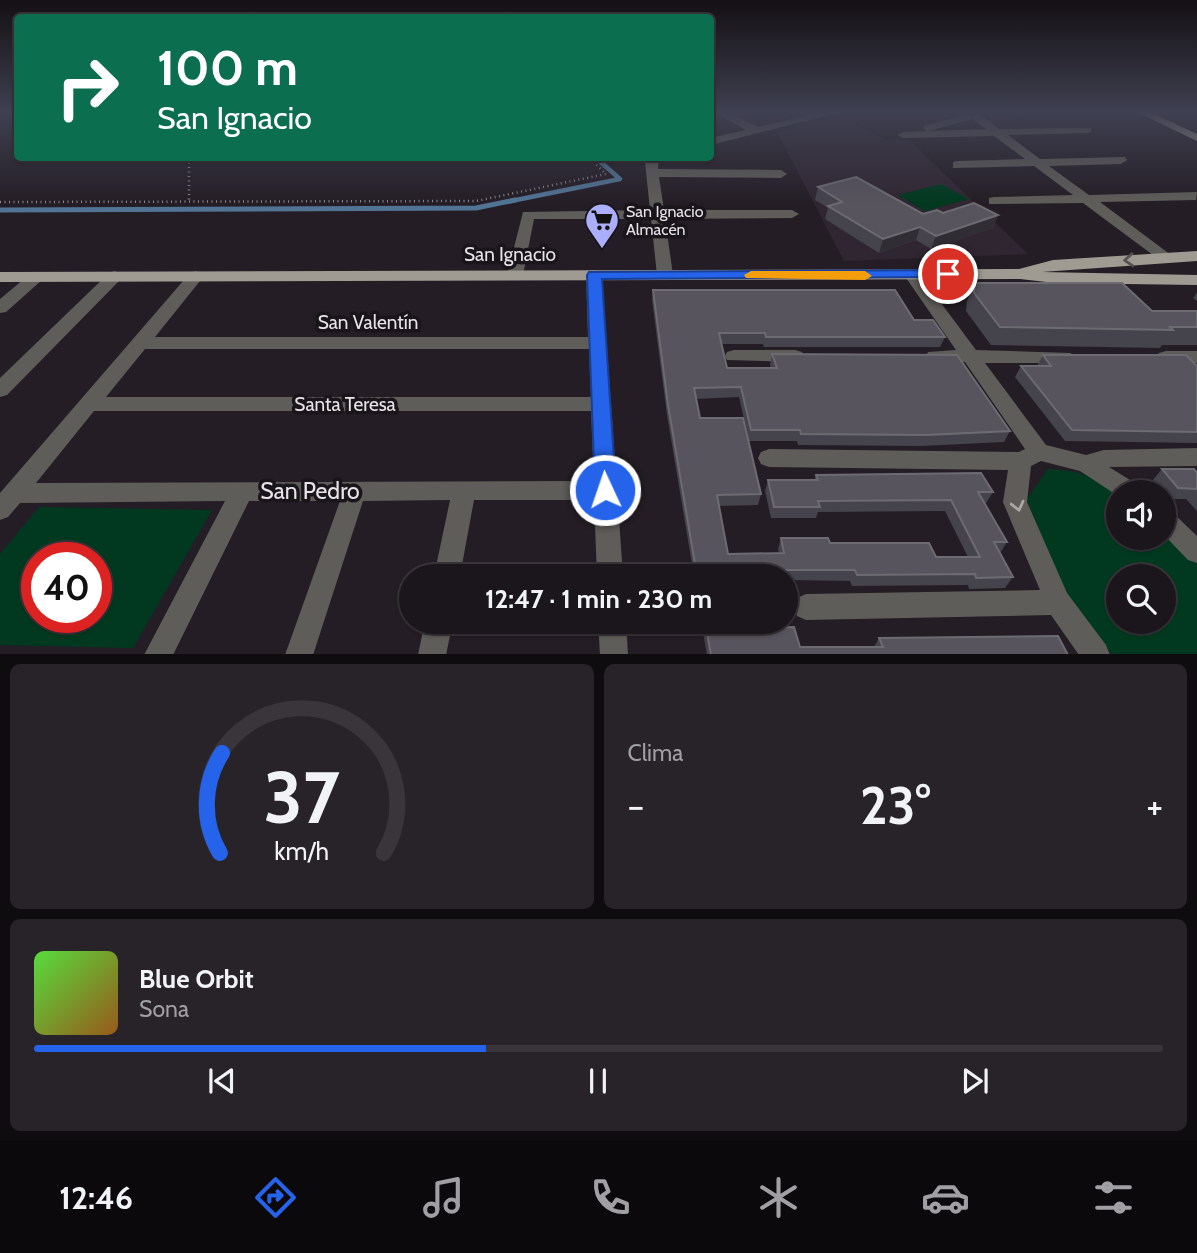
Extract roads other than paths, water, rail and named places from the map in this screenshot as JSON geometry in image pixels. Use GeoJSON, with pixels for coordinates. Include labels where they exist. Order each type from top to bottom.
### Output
{"type":"FeatureCollection","features":[{"type":"Feature","properties":{"kind":"main road"},"geometry":{"type":"LineString","coordinates":[[1020,274],[1042,266],[1197,256]]}},
{"type":"Feature","properties":{"kind":"main road"},"geometry":{"type":"LineString","coordinates":[[1020,274],[1055,278],[1197,280]]}},
{"type":"Feature","properties":{"kind":"main road","name":"San Ignacio"},"geometry":{"type":"LineString","coordinates":[[0,277],[1020,274]]}},
{"type":"Feature","properties":{"kind":"street"},"geometry":{"type":"LineString","coordinates":[[1012,143],[1166,258]]}},
{"type":"Feature","properties":{"kind":"street"},"geometry":{"type":"LineString","coordinates":[[957,164],[1121,160]]}},
{"type":"Feature","properties":{"kind":"street"},"geometry":{"type":"LineString","coordinates":[[665,275],[649,162],[781,174]]}},
{"type":"Feature","properties":{"kind":"street"},"geometry":{"type":"LineString","coordinates":[[994,201],[1196,196]]}},
{"type":"Feature","properties":{"kind":"street"},"geometry":{"type":"LineString","coordinates":[[515,275],[528,215],[792,214]]}},
{"type":"Feature","properties":{"kind":"street"},"geometry":{"type":"LineString","coordinates":[[594,275],[609,564]]}},
{"type":"Feature","properties":{"kind":"street"},"geometry":{"type":"LineString","coordinates":[[912,275],[971,356],[1031,456]]}},
{"type":"Feature","properties":{"kind":"street"},"geometry":{"type":"LineString","coordinates":[[0,390],[115,276]]}},
{"type":"Feature","properties":{"kind":"street"},"geometry":{"type":"LineString","coordinates":[[7,501],[196,276]]}},
{"type":"Feature","properties":{"kind":"street"},"geometry":{"type":"LineString","coordinates":[[0,308],[37,277]]}},
{"type":"Feature","properties":{"kind":"street","name":"San Valentín"},"geometry":{"type":"LineString","coordinates":[[140,343],[597,343]]}},
{"type":"Feature","properties":{"kind":"street"},"geometry":{"type":"LineString","coordinates":[[734,356],[817,356]]}},
{"type":"Feature","properties":{"kind":"street"},"geometry":{"type":"LineString","coordinates":[[915,356],[1077,357]]}},
{"type":"Feature","properties":{"kind":"street"},"geometry":{"type":"LineString","coordinates":[[1144,357],[1197,357]]}},
{"type":"Feature","properties":{"kind":"street","name":"Santa Teresa"},"geometry":{"type":"LineString","coordinates":[[89,404],[601,404]]}},
{"type":"Feature","properties":{"kind":"street"},"geometry":{"type":"LineString","coordinates":[[1031,456],[1017,477],[1015,502],[1058,602],[1096,654]]}},
{"type":"Feature","properties":{"kind":"street"},"geometry":{"type":"LineString","coordinates":[[769,458],[1031,456],[1086,464],[1104,459],[1197,457]]}},
{"type":"Feature","properties":{"kind":"street"},"geometry":{"type":"LineString","coordinates":[[1086,464],[1111,480]]}},
{"type":"Feature","properties":{"kind":"street","name":"San Pedro"},"geometry":{"type":"LineString","coordinates":[[7,501],[242,492],[605,490]]}},
{"type":"Feature","properties":{"kind":"street"},"geometry":{"type":"LineString","coordinates":[[299,654],[355,491]]}},
{"type":"Feature","properties":{"kind":"street"},"geometry":{"type":"LineString","coordinates":[[449,564],[464,491]]}},
{"type":"Feature","properties":{"kind":"street"},"geometry":{"type":"LineString","coordinates":[[158,654],[242,492]]}},
{"type":"Feature","properties":{"kind":"street"},"geometry":{"type":"LineString","coordinates":[[1176,531],[1197,552]]}},
{"type":"Feature","properties":{"kind":"street"},"geometry":{"type":"LineString","coordinates":[[806,607],[1058,602]]}},
{"type":"Feature","properties":{"kind":"street"},"geometry":{"type":"LineString","coordinates":[[432,654],[436,634]]}},
{"type":"Feature","properties":{"kind":"street"},"geometry":{"type":"LineString","coordinates":[[613,634],[614,654]]}},
{"type":"Feature","properties":{"kind":"waterway"},"geometry":{"type":"LineString","coordinates":[[506,202],[620,179],[599,161]]}},
{"type":"Feature","properties":{"kind":"waterway"},"geometry":{"type":"LineString","coordinates":[[0,210],[476,208],[515,200]]}},
{"type":"Feature","properties":{"kind":"place","name":"San Ignacio Almacén"},"geometry":{"type":"Point","coordinates":[602,250]}}]}
